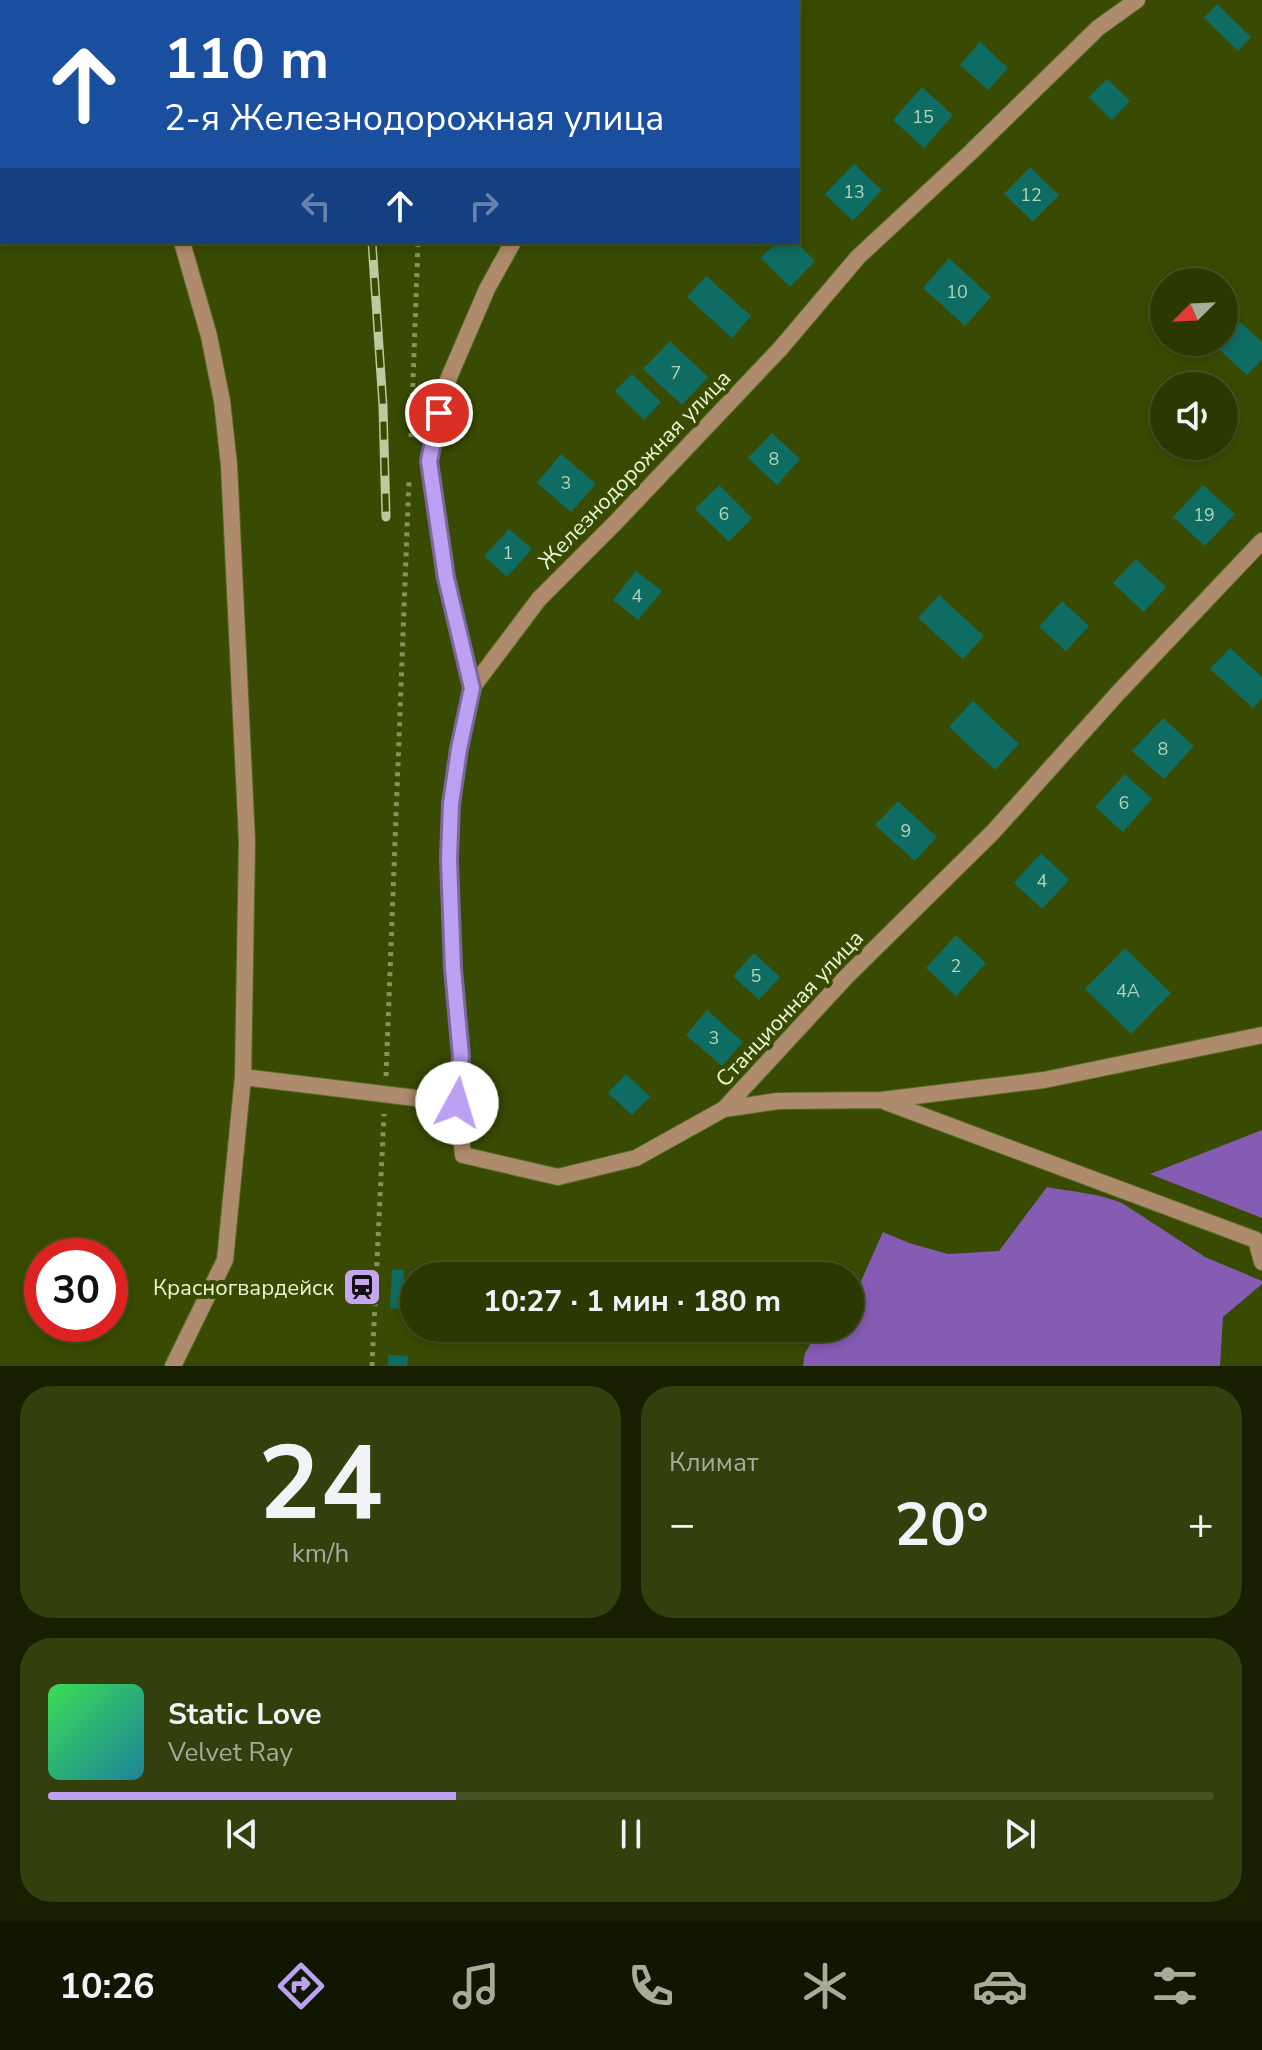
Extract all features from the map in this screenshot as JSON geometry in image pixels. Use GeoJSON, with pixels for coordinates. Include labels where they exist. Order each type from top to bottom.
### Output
{"type":"FeatureCollection","features":[{"type":"Feature","properties":{"kind":"street","name":"Железнодорожная улица"},"geometry":{"type":"LineString","coordinates":[[457,1103],[461,1056],[453,969],[449,859],[451,804],[472,688],[539,599],[780,349],[858,257],[1098,28],[1137,0]]}},
{"type":"Feature","properties":{"kind":"street"},"geometry":{"type":"LineString","coordinates":[[173,1366],[225,1260],[243,1077],[247,841],[229,465],[222,401],[209,336],[183,244]]}},
{"type":"Feature","properties":{"kind":"street"},"geometry":{"type":"LineString","coordinates":[[472,688],[446,578],[429,461],[444,389],[487,289],[512,244]]}},
{"type":"Feature","properties":{"kind":"street","name":"Станционная улица"},"geometry":{"type":"LineString","coordinates":[[457,1103],[463,1155],[558,1177],[636,1158],[724,1109],[847,976],[993,832],[1118,693],[1262,541]]}},
{"type":"Feature","properties":{"kind":"street"},"geometry":{"type":"LineString","coordinates":[[724,1109],[778,1101],[882,1100],[1044,1080],[1262,1035]]}},
{"type":"Feature","properties":{"kind":"street"},"geometry":{"type":"LineString","coordinates":[[243,1077],[457,1103]]}},
{"type":"Feature","properties":{"kind":"street"},"geometry":{"type":"LineString","coordinates":[[882,1100],[1256,1240],[1262,1262]]}},
{"type":"Feature","properties":{"kind":"path"},"geometry":{"type":"LineString","coordinates":[[410,447],[418,244]]}},
{"type":"Feature","properties":{"kind":"path"},"geometry":{"type":"LineString","coordinates":[[372,1366],[409,479]]}},
{"type":"Feature","properties":{"kind":"shaded area"},"geometry":{"type":"Polygon","coordinates":[[[1262,1130],[1262,1218],[1150,1174],[1262,1130]]]}},
{"type":"Feature","properties":{"kind":"shaded area"},"geometry":{"type":"Polygon","coordinates":[[[1047,1187],[1122,1203],[1205,1257],[1262,1281],[1262,1284],[1223,1317],[1220,1366],[803,1366],[805,1353],[812,1342],[864,1342],[864,1274],[883,1232],[948,1254],[999,1251],[1047,1187]]]}},
{"type":"Feature","properties":{"kind":"building"},"geometry":{"type":"Polygon","coordinates":[[[1217,4],[1251,37],[1238,51],[1204,18],[1217,4]]]}},
{"type":"Feature","properties":{"kind":"building"},"geometry":{"type":"Polygon","coordinates":[[[980,42],[1008,68],[988,90],[960,65],[980,42]]]}},
{"type":"Feature","properties":{"kind":"building"},"geometry":{"type":"Polygon","coordinates":[[[1107,79],[1130,101],[1112,120],[1089,97],[1107,79]]]}},
{"type":"Feature","properties":{"kind":"building"},"geometry":{"type":"Polygon","coordinates":[[[922,87],[953,115],[924,148],[893,120],[922,87]]]}},
{"type":"Feature","properties":{"kind":"building"},"geometry":{"type":"Polygon","coordinates":[[[854,164],[882,190],[853,221],[825,194],[854,164]]]}},
{"type":"Feature","properties":{"kind":"building"},"geometry":{"type":"Polygon","coordinates":[[[1030,167],[1059,195],[1033,222],[1004,194],[1030,167]]]}},
{"type":"Feature","properties":{"kind":"building"},"geometry":{"type":"Polygon","coordinates":[[[774,244],[798,244],[815,261],[790,287],[761,258],[774,244]]]}},
{"type":"Feature","properties":{"kind":"building"},"geometry":{"type":"Polygon","coordinates":[[[949,258],[991,297],[965,326],[923,288],[949,258]]]}},
{"type":"Feature","properties":{"kind":"building"},"geometry":{"type":"Polygon","coordinates":[[[706,276],[751,316],[732,338],[687,297],[706,276]]]}},
{"type":"Feature","properties":{"kind":"building"},"geometry":{"type":"Polygon","coordinates":[[[1238,320],[1262,342],[1262,359],[1247,375],[1226,356],[1238,356],[1238,320]]]}},
{"type":"Feature","properties":{"kind":"building"},"geometry":{"type":"Polygon","coordinates":[[[670,341],[708,377],[682,405],[643,369],[670,341]]]}},
{"type":"Feature","properties":{"kind":"building"},"geometry":{"type":"Polygon","coordinates":[[[632,374],[661,402],[644,420],[615,391],[632,374]]]}},
{"type":"Feature","properties":{"kind":"building"},"geometry":{"type":"Polygon","coordinates":[[[772,433],[800,459],[777,485],[748,458],[772,433]]]}},
{"type":"Feature","properties":{"kind":"building"},"geometry":{"type":"Polygon","coordinates":[[[561,454],[596,484],[571,512],[537,483],[561,454]]]}},
{"type":"Feature","properties":{"kind":"building"},"geometry":{"type":"Polygon","coordinates":[[[719,485],[752,518],[729,542],[695,509],[719,485]]]}},
{"type":"Feature","properties":{"kind":"building"},"geometry":{"type":"Polygon","coordinates":[[[1203,485],[1235,514],[1205,546],[1173,517],[1203,485]]]}},
{"type":"Feature","properties":{"kind":"building"},"geometry":{"type":"Polygon","coordinates":[[[509,529],[532,549],[507,577],[484,556],[509,529]]]}},
{"type":"Feature","properties":{"kind":"building"},"geometry":{"type":"Polygon","coordinates":[[[1136,559],[1166,587],[1144,612],[1113,583],[1136,559]]]}},
{"type":"Feature","properties":{"kind":"building"},"geometry":{"type":"Polygon","coordinates":[[[636,571],[662,591],[638,620],[613,600],[636,571]]]}},
{"type":"Feature","properties":{"kind":"building"},"geometry":{"type":"Polygon","coordinates":[[[939,595],[984,636],[963,659],[918,618],[939,595]]]}},
{"type":"Feature","properties":{"kind":"building"},"geometry":{"type":"Polygon","coordinates":[[[1062,601],[1089,626],[1066,651],[1039,627],[1062,601]]]}},
{"type":"Feature","properties":{"kind":"building"},"geometry":{"type":"Polygon","coordinates":[[[1230,648],[1262,677],[1262,698],[1253,708],[1210,669],[1230,648]]]}},
{"type":"Feature","properties":{"kind":"building"},"geometry":{"type":"Polygon","coordinates":[[[973,701],[1019,744],[995,770],[949,727],[973,701]]]}},
{"type":"Feature","properties":{"kind":"building"},"geometry":{"type":"Polygon","coordinates":[[[1163,718],[1194,746],[1164,779],[1132,751],[1163,718]]]}},
{"type":"Feature","properties":{"kind":"building"},"geometry":{"type":"Polygon","coordinates":[[[1125,774],[1152,799],[1123,832],[1095,807],[1125,774]]]}},
{"type":"Feature","properties":{"kind":"building"},"geometry":{"type":"Polygon","coordinates":[[[898,801],[937,837],[915,861],[875,825],[898,801]]]}},
{"type":"Feature","properties":{"kind":"building"},"geometry":{"type":"Polygon","coordinates":[[[1041,853],[1069,880],[1042,909],[1014,883],[1041,853]]]}},
{"type":"Feature","properties":{"kind":"building"},"geometry":{"type":"Polygon","coordinates":[[[956,935],[986,963],[956,996],[926,968],[956,935]]]}},
{"type":"Feature","properties":{"kind":"building"},"geometry":{"type":"Polygon","coordinates":[[[1125,948],[1171,993],[1131,1034],[1085,989],[1125,948]]]}},
{"type":"Feature","properties":{"kind":"building"},"geometry":{"type":"Polygon","coordinates":[[[754,953],[780,977],[759,1000],[733,976],[754,953]]]}},
{"type":"Feature","properties":{"kind":"building"},"geometry":{"type":"Polygon","coordinates":[[[707,1010],[743,1042],[722,1066],[686,1035],[707,1010]]]}},
{"type":"Feature","properties":{"kind":"building"},"geometry":{"type":"Polygon","coordinates":[[[626,1074],[650,1097],[632,1115],[608,1093],[626,1074]]]}},
{"type":"Feature","properties":{"kind":"building"},"geometry":{"type":"Polygon","coordinates":[[[392,1270],[400,1270],[400,1309],[390,1308],[392,1270]]]}},
{"type":"Feature","properties":{"kind":"building"},"geometry":{"type":"Polygon","coordinates":[[[388,1355],[408,1356],[407,1366],[388,1366],[388,1355]]]}},
{"type":"Feature","properties":{"kind":"railway"},"geometry":{"type":"LineString","coordinates":[[372,244],[383,406],[386,517]]}},
{"type":"Feature","properties":{"kind":"place","name":"Красногвардейск"},"geometry":{"type":"Point","coordinates":[362,1287]}},
{"type":"Feature","properties":{"kind":"route"},"geometry":{"type":"LineString","coordinates":[[439,413],[429,461],[446,578],[472,688],[451,804],[449,859],[453,969],[461,1056],[457,1103]]}}]}
